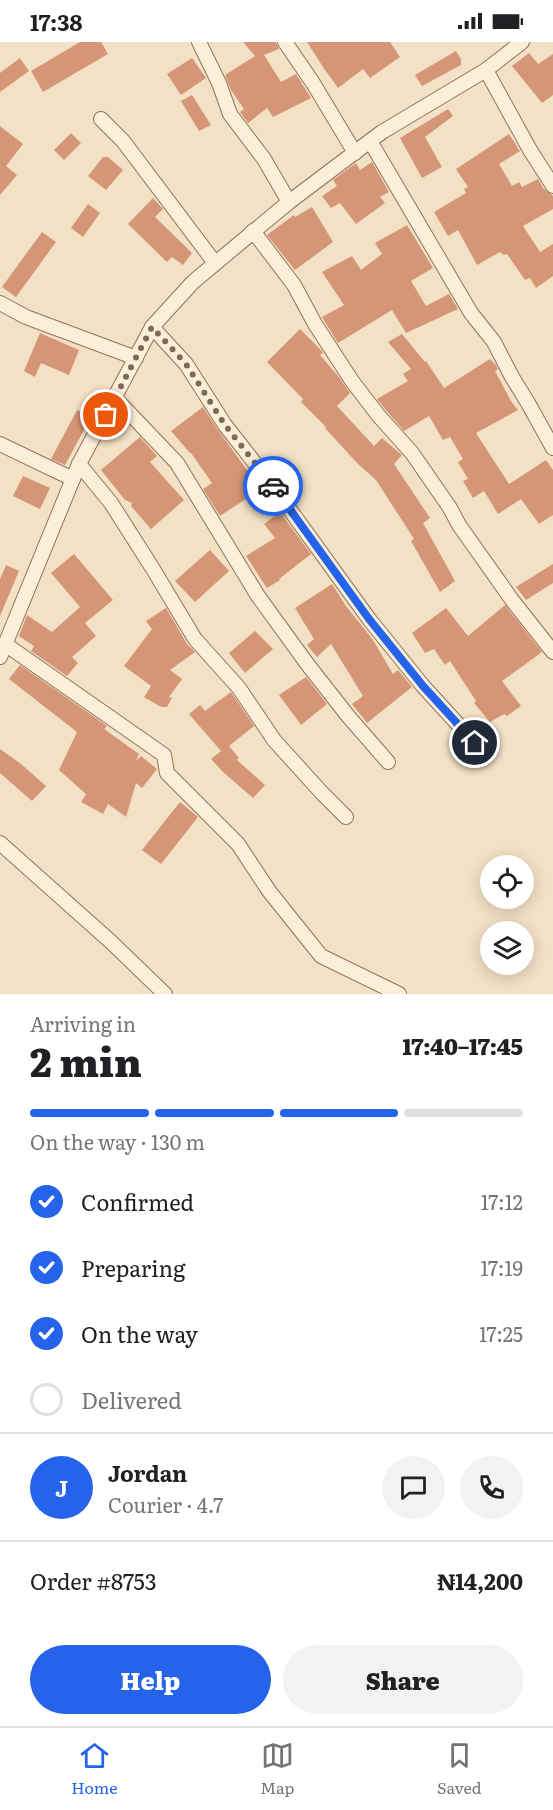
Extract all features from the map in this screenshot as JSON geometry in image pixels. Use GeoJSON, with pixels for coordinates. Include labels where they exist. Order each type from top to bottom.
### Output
{"type":"FeatureCollection","features":[{"type":"Feature","properties":{"kind":"street"},"geometry":{"type":"LineString","coordinates":[[200,42],[230,114],[264,159],[289,202]]}},
{"type":"Feature","properties":{"kind":"street"},"geometry":{"type":"LineString","coordinates":[[285,42],[314,83],[355,153]]}},
{"type":"Feature","properties":{"kind":"street"},"geometry":{"type":"LineString","coordinates":[[399,994],[321,956],[269,891],[238,844],[167,773],[164,755],[3,650],[79,464],[152,327],[193,282],[289,202],[382,132],[486,70],[521,42]]}},
{"type":"Feature","properties":{"kind":"street"},"geometry":{"type":"LineString","coordinates":[[486,70],[530,150],[553,186]]}},
{"type":"Feature","properties":{"kind":"street"},"geometry":{"type":"LineString","coordinates":[[101,119],[123,141],[215,263]]}},
{"type":"Feature","properties":{"kind":"street"},"geometry":{"type":"LineString","coordinates":[[370,141],[471,313],[494,342],[553,448]]}},
{"type":"Feature","properties":{"kind":"street"},"geometry":{"type":"LineString","coordinates":[[254,231],[294,285],[315,324],[352,381],[412,453],[512,600],[553,652]]}},
{"type":"Feature","properties":{"kind":"street"},"geometry":{"type":"LineString","coordinates":[[0,303],[26,317],[136,358]]}},
{"type":"Feature","properties":{"kind":"street"},"geometry":{"type":"LineString","coordinates":[[152,327],[186,364],[225,425],[272,485],[369,619],[423,686],[475,743]]}},
{"type":"Feature","properties":{"kind":"street"},"geometry":{"type":"LineString","coordinates":[[115,398],[177,463],[258,596],[348,716],[388,762]]}},
{"type":"Feature","properties":{"kind":"street"},"geometry":{"type":"LineString","coordinates":[[0,444],[73,479]]}},
{"type":"Feature","properties":{"kind":"street"},"geometry":{"type":"LineString","coordinates":[[79,464],[111,503],[195,639],[239,688],[274,740],[346,817]]}},
{"type":"Feature","properties":{"kind":"street"},"geometry":{"type":"LineString","coordinates":[[0,843],[110,941],[165,994]]}},
{"type":"Feature","properties":{"kind":"building"},"geometry":{"type":"Polygon","coordinates":[[[80,42],[101,42],[108,54],[43,92],[31,71],[80,42]]]}},
{"type":"Feature","properties":{"kind":"building"},"geometry":{"type":"Polygon","coordinates":[[[243,42],[276,42],[279,49],[264,55],[281,82],[296,74],[311,98],[273,117],[267,108],[248,123],[240,112],[244,109],[231,90],[225,75],[255,56],[243,42]]]}},
{"type":"Feature","properties":{"kind":"building"},"geometry":{"type":"Polygon","coordinates":[[[307,42],[390,42],[400,57],[370,78],[363,69],[338,88],[307,42]]]}},
{"type":"Feature","properties":{"kind":"building"},"geometry":{"type":"Polygon","coordinates":[[[456,51],[461,59],[461,65],[422,86],[415,75],[456,51]]]}},
{"type":"Feature","properties":{"kind":"building"},"geometry":{"type":"Polygon","coordinates":[[[529,53],[538,64],[553,54],[553,95],[542,103],[512,66],[529,53]]]}},
{"type":"Feature","properties":{"kind":"building"},"geometry":{"type":"Polygon","coordinates":[[[20,58],[29,71],[0,92],[0,73],[20,58]]]}},
{"type":"Feature","properties":{"kind":"building"},"geometry":{"type":"Polygon","coordinates":[[[192,58],[206,78],[181,95],[167,74],[192,58]]]}},
{"type":"Feature","properties":{"kind":"building"},"geometry":{"type":"Polygon","coordinates":[[[192,95],[211,125],[199,131],[181,101],[192,95]]]}},
{"type":"Feature","properties":{"kind":"building"},"geometry":{"type":"Polygon","coordinates":[[[448,109],[453,116],[425,137],[442,167],[422,178],[400,138],[448,109]]]}},
{"type":"Feature","properties":{"kind":"building"},"geometry":{"type":"Polygon","coordinates":[[[0,126],[23,144],[6,166],[17,175],[0,195],[0,126]]]}},
{"type":"Feature","properties":{"kind":"building"},"geometry":{"type":"Polygon","coordinates":[[[71,133],[81,143],[64,160],[54,150],[71,133]]]}},
{"type":"Feature","properties":{"kind":"building"},"geometry":{"type":"Polygon","coordinates":[[[509,134],[520,151],[499,164],[512,186],[519,182],[522,187],[538,179],[543,188],[553,196],[553,209],[523,226],[540,252],[553,244],[553,276],[536,288],[530,278],[525,280],[507,254],[500,252],[477,265],[458,230],[448,236],[434,212],[466,193],[464,189],[468,187],[456,169],[509,134]]]}},
{"type":"Feature","properties":{"kind":"building"},"geometry":{"type":"Polygon","coordinates":[[[103,157],[108,157],[123,170],[106,190],[88,176],[103,157]]]}},
{"type":"Feature","properties":{"kind":"building"},"geometry":{"type":"Polygon","coordinates":[[[372,162],[389,192],[380,197],[385,203],[356,224],[340,203],[331,208],[322,196],[337,186],[333,180],[356,163],[360,170],[372,162]]]}},
{"type":"Feature","properties":{"kind":"building"},"geometry":{"type":"Polygon","coordinates":[[[153,198],[163,209],[155,217],[192,253],[183,265],[172,257],[167,262],[128,224],[153,198]]]}},
{"type":"Feature","properties":{"kind":"building"},"geometry":{"type":"Polygon","coordinates":[[[88,204],[100,213],[83,237],[71,228],[88,204]]]}},
{"type":"Feature","properties":{"kind":"building"},"geometry":{"type":"Polygon","coordinates":[[[312,207],[333,242],[295,270],[267,235],[294,215],[295,217],[312,207]]]}},
{"type":"Feature","properties":{"kind":"building"},"geometry":{"type":"Polygon","coordinates":[[[407,225],[433,268],[411,281],[426,306],[449,294],[458,309],[406,333],[392,310],[338,343],[322,317],[344,305],[322,272],[352,256],[361,270],[382,254],[375,243],[407,225]]]}},
{"type":"Feature","properties":{"kind":"building"},"geometry":{"type":"Polygon","coordinates":[[[42,232],[56,242],[16,297],[2,287],[42,232]]]}},
{"type":"Feature","properties":{"kind":"building"},"geometry":{"type":"Polygon","coordinates":[[[300,329],[322,351],[320,355],[350,393],[337,406],[374,446],[382,438],[402,455],[394,464],[430,518],[423,523],[455,581],[440,592],[411,541],[414,539],[376,480],[358,464],[301,402],[303,399],[267,362],[300,329]]]}},
{"type":"Feature","properties":{"kind":"building"},"geometry":{"type":"Polygon","coordinates":[[[40,333],[79,350],[69,375],[41,363],[35,377],[24,371],[40,333]]]}},
{"type":"Feature","properties":{"kind":"building"},"geometry":{"type":"Polygon","coordinates":[[[402,334],[426,361],[444,388],[490,359],[496,365],[498,369],[495,371],[518,410],[476,433],[509,484],[546,460],[553,470],[553,515],[539,524],[521,499],[498,514],[484,491],[473,498],[463,481],[468,479],[458,462],[463,459],[450,437],[443,440],[429,416],[404,431],[385,409],[377,399],[408,381],[403,374],[411,369],[388,342],[402,334]]]}},
{"type":"Feature","properties":{"kind":"building"},"geometry":{"type":"Polygon","coordinates":[[[92,392],[104,398],[96,412],[85,406],[92,392]]]}},
{"type":"Feature","properties":{"kind":"building"},"geometry":{"type":"Polygon","coordinates":[[[203,407],[261,489],[220,516],[203,489],[212,483],[191,453],[171,431],[203,407]]]}},
{"type":"Feature","properties":{"kind":"building"},"geometry":{"type":"Polygon","coordinates":[[[77,410],[91,417],[65,465],[51,459],[77,410]]]}},
{"type":"Feature","properties":{"kind":"building"},"geometry":{"type":"Polygon","coordinates":[[[140,437],[157,456],[150,462],[184,500],[151,529],[131,506],[132,503],[125,500],[101,470],[140,437]]]}},
{"type":"Feature","properties":{"kind":"building"},"geometry":{"type":"Polygon","coordinates":[[[23,476],[50,488],[40,509],[13,496],[23,476]]]}},
{"type":"Feature","properties":{"kind":"building"},"geometry":{"type":"Polygon","coordinates":[[[280,512],[311,554],[267,588],[246,556],[275,538],[264,524],[280,512]]]}},
{"type":"Feature","properties":{"kind":"building"},"geometry":{"type":"Polygon","coordinates":[[[210,550],[229,571],[195,602],[175,581],[210,550]]]}},
{"type":"Feature","properties":{"kind":"building"},"geometry":{"type":"Polygon","coordinates":[[[74,554],[113,600],[85,623],[96,636],[72,657],[78,663],[67,676],[31,651],[34,646],[19,636],[27,615],[52,632],[80,607],[51,573],[74,554]]]}},
{"type":"Feature","properties":{"kind":"building"},"geometry":{"type":"Polygon","coordinates":[[[553,564],[553,583],[526,600],[516,587],[553,564]]]}},
{"type":"Feature","properties":{"kind":"building"},"geometry":{"type":"Polygon","coordinates":[[[6,565],[19,571],[0,616],[0,579],[6,565]]]}},
{"type":"Feature","properties":{"kind":"building"},"geometry":{"type":"Polygon","coordinates":[[[332,584],[373,640],[393,674],[398,670],[412,687],[367,723],[352,704],[363,696],[331,644],[317,657],[307,645],[314,639],[295,608],[332,584]]]}},
{"type":"Feature","properties":{"kind":"building"},"geometry":{"type":"Polygon","coordinates":[[[505,605],[542,652],[502,681],[521,706],[507,716],[504,714],[490,722],[474,703],[476,701],[450,661],[445,665],[434,649],[425,653],[412,633],[446,608],[468,636],[505,605]]]}},
{"type":"Feature","properties":{"kind":"building"},"geometry":{"type":"Polygon","coordinates":[[[166,608],[187,644],[195,652],[170,670],[182,679],[169,697],[172,698],[167,707],[161,707],[144,697],[151,686],[124,666],[152,629],[146,621],[166,608]]]}},
{"type":"Feature","properties":{"kind":"building"},"geometry":{"type":"Polygon","coordinates":[[[255,631],[273,649],[245,673],[229,653],[255,631]]]}},
{"type":"Feature","properties":{"kind":"building"},"geometry":{"type":"Polygon","coordinates":[[[20,665],[107,726],[104,729],[139,754],[136,761],[141,756],[157,769],[142,788],[136,783],[126,817],[108,804],[103,814],[81,802],[86,794],[59,770],[77,732],[9,679],[20,665]]]}},
{"type":"Feature","properties":{"kind":"building"},"geometry":{"type":"Polygon","coordinates":[[[306,677],[327,704],[301,725],[279,695],[306,677]]]}},
{"type":"Feature","properties":{"kind":"building"},"geometry":{"type":"Polygon","coordinates":[[[231,692],[254,726],[229,746],[239,758],[237,760],[265,785],[253,798],[211,759],[221,751],[189,714],[200,705],[205,711],[231,692]]]}},
{"type":"Feature","properties":{"kind":"building"},"geometry":{"type":"Polygon","coordinates":[[[0,749],[46,786],[32,801],[0,773],[0,749]]]}},
{"type":"Feature","properties":{"kind":"building"},"geometry":{"type":"Polygon","coordinates":[[[180,802],[198,817],[161,864],[142,850],[180,802]]]}},
{"type":"Feature","properties":{"kind":"way so far"},"geometry":{"type":"LineString","coordinates":[[106,415],[152,327],[186,364],[225,425],[273,486]]}},
{"type":"Feature","properties":{"kind":"route"},"geometry":{"type":"LineString","coordinates":[[273,486],[369,619],[423,686],[475,743]]}}]}
